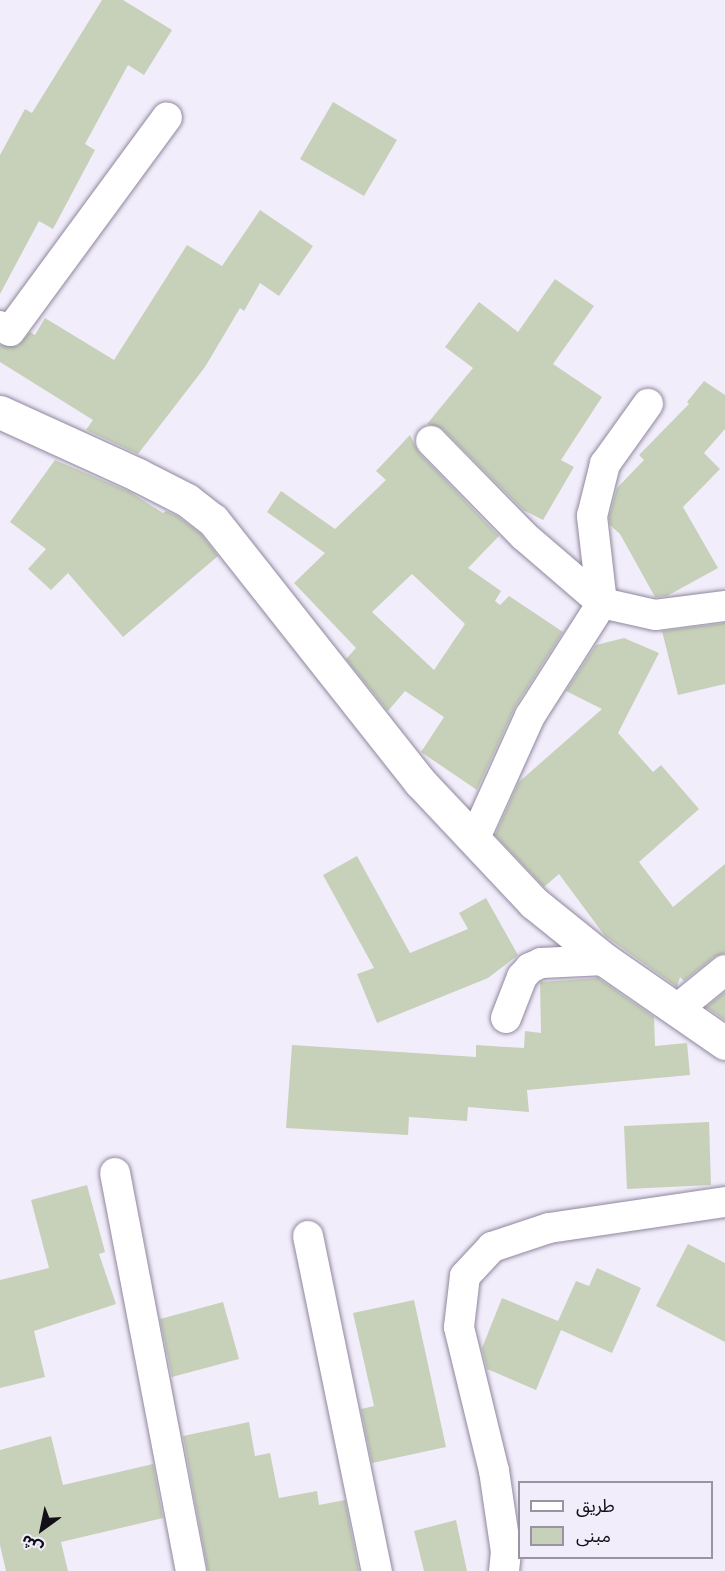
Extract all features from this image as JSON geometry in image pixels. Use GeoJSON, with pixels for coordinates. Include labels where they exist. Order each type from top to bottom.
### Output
{"type":"FeatureCollection","features":[{"type":"Feature","properties":{"kind":"street"},"geometry":{"type":"LineString","coordinates":[[0,326],[10,331],[168,117]]}},
{"type":"Feature","properties":{"kind":"street"},"geometry":{"type":"LineString","coordinates":[[474,840],[530,716],[602,603],[592,516],[605,464],[648,404]]}},
{"type":"Feature","properties":{"kind":"street"},"geometry":{"type":"LineString","coordinates":[[0,412],[138,475],[187,500],[213,520],[420,782],[534,903],[605,960],[725,1043]]}},
{"type":"Feature","properties":{"kind":"street"},"geometry":{"type":"LineString","coordinates":[[431,441],[524,536],[602,603],[655,615],[725,606]]}},
{"type":"Feature","properties":{"kind":"street"},"geometry":{"type":"LineString","coordinates":[[506,1018],[522,977],[530,968],[541,963],[605,960]]}},
{"type":"Feature","properties":{"kind":"street"},"geometry":{"type":"LineString","coordinates":[[676,1010],[725,970]]}},
{"type":"Feature","properties":{"kind":"street"},"geometry":{"type":"LineString","coordinates":[[115,1173],[191,1571]]}},
{"type":"Feature","properties":{"kind":"street"},"geometry":{"type":"LineString","coordinates":[[504,1571],[506,1552],[494,1472],[459,1327],[465,1276],[492,1246],[549,1228],[725,1202]]}},
{"type":"Feature","properties":{"kind":"street"},"geometry":{"type":"LineString","coordinates":[[308,1236],[377,1571]]}},
{"type":"Feature","properties":{"kind":"building"},"geometry":{"type":"Polygon","coordinates":[[[102,0],[123,0],[172,30],[144,75],[128,65],[85,144],[95,150],[53,229],[39,221],[0,294],[0,155],[25,109],[32,113],[102,0]]]}},
{"type":"Feature","properties":{"kind":"building"},"geometry":{"type":"Polygon","coordinates":[[[333,102],[397,140],[364,196],[300,159],[333,102]]]}},
{"type":"Feature","properties":{"kind":"building"},"geometry":{"type":"Polygon","coordinates":[[[260,210],[313,246],[279,296],[260,283],[244,311],[240,308],[205,367],[138,454],[86,430],[93,420],[0,362],[0,345],[18,346],[30,332],[35,335],[45,318],[114,360],[187,245],[222,266],[260,210]]]}},
{"type":"Feature","properties":{"kind":"building"},"geometry":{"type":"Polygon","coordinates":[[[555,279],[594,306],[553,364],[602,397],[561,460],[574,467],[543,520],[523,510],[443,429],[427,424],[473,368],[445,347],[479,302],[518,332],[555,279]]]}},
{"type":"Feature","properties":{"kind":"building"},"geometry":{"type":"Polygon","coordinates":[[[704,381],[725,395],[725,429],[704,453],[720,469],[683,507],[718,568],[667,596],[655,597],[620,534],[610,525],[609,517],[617,488],[644,460],[639,455],[689,404],[687,402],[704,381]]]}},
{"type":"Feature","properties":{"kind":"building"},"geometry":{"type":"Polygon","coordinates":[[[410,435],[419,453],[499,536],[468,568],[501,591],[495,601],[500,605],[509,596],[563,632],[515,707],[477,790],[421,752],[444,717],[405,691],[388,711],[346,659],[356,648],[294,583],[325,553],[267,512],[281,491],[335,529],[386,480],[376,471],[410,435]],[[412,574],[372,612],[434,670],[465,624],[412,574]]]}},
{"type":"Feature","properties":{"kind":"building"},"geometry":{"type":"Polygon","coordinates":[[[55,460],[130,492],[163,513],[166,511],[177,516],[200,533],[218,556],[123,637],[68,573],[51,590],[28,569],[46,549],[10,522],[55,460]]]}},
{"type":"Feature","properties":{"kind":"building"},"geometry":{"type":"Polygon","coordinates":[[[725,623],[725,684],[678,695],[662,631],[725,623]]]}},
{"type":"Feature","properties":{"kind":"building"},"geometry":{"type":"Polygon","coordinates":[[[624,638],[659,653],[618,733],[653,772],[661,765],[699,809],[639,862],[673,907],[725,864],[725,953],[714,957],[684,981],[680,977],[677,987],[605,936],[559,874],[544,887],[495,835],[519,782],[602,709],[566,691],[596,645],[624,638]]]}},
{"type":"Feature","properties":{"kind":"building"},"geometry":{"type":"Polygon","coordinates":[[[357,856],[410,953],[468,929],[459,913],[486,898],[518,955],[488,978],[377,1023],[357,974],[374,968],[323,875],[357,856]]]}},
{"type":"Feature","properties":{"kind":"building"},"geometry":{"type":"Polygon","coordinates":[[[598,978],[654,1017],[655,1046],[687,1043],[690,1075],[527,1090],[529,1112],[468,1107],[467,1121],[409,1117],[408,1135],[286,1128],[292,1045],[476,1057],[476,1045],[524,1048],[525,1031],[541,1033],[540,982],[598,978]]]}},
{"type":"Feature","properties":{"kind":"building"},"geometry":{"type":"Polygon","coordinates":[[[725,992],[725,1020],[706,1007],[725,992]]]}},
{"type":"Feature","properties":{"kind":"building"},"geometry":{"type":"Polygon","coordinates":[[[709,1122],[711,1185],[627,1189],[624,1126],[709,1122]]]}},
{"type":"Feature","properties":{"kind":"building"},"geometry":{"type":"Polygon","coordinates":[[[87,1185],[105,1252],[99,1254],[116,1304],[34,1331],[45,1377],[0,1388],[0,1280],[49,1268],[31,1200],[87,1185]]]}},
{"type":"Feature","properties":{"kind":"building"},"geometry":{"type":"Polygon","coordinates":[[[688,1244],[725,1263],[725,1342],[656,1306],[688,1244]]]}},
{"type":"Feature","properties":{"kind":"building"},"geometry":{"type":"Polygon","coordinates":[[[597,1268],[641,1288],[612,1353],[561,1330],[536,1390],[487,1369],[482,1348],[502,1298],[558,1321],[576,1281],[589,1286],[597,1268]]]}},
{"type":"Feature","properties":{"kind":"building"},"geometry":{"type":"Polygon","coordinates":[[[414,1300],[446,1447],[372,1463],[361,1409],[374,1406],[353,1313],[414,1300]]]}},
{"type":"Feature","properties":{"kind":"building"},"geometry":{"type":"Polygon","coordinates":[[[223,1302],[239,1359],[172,1377],[160,1319],[223,1302]]]}},
{"type":"Feature","properties":{"kind":"building"},"geometry":{"type":"Polygon","coordinates":[[[249,1422],[255,1456],[270,1453],[279,1498],[317,1491],[319,1505],[345,1500],[359,1571],[208,1571],[183,1436],[249,1422]]]}},
{"type":"Feature","properties":{"kind":"building"},"geometry":{"type":"Polygon","coordinates":[[[51,1436],[63,1485],[153,1464],[163,1518],[61,1542],[68,1571],[6,1571],[0,1545],[0,1450],[51,1436]]]}},
{"type":"Feature","properties":{"kind":"building"},"geometry":{"type":"Polygon","coordinates":[[[456,1520],[467,1571],[424,1571],[414,1531],[456,1520]]]}}]}
